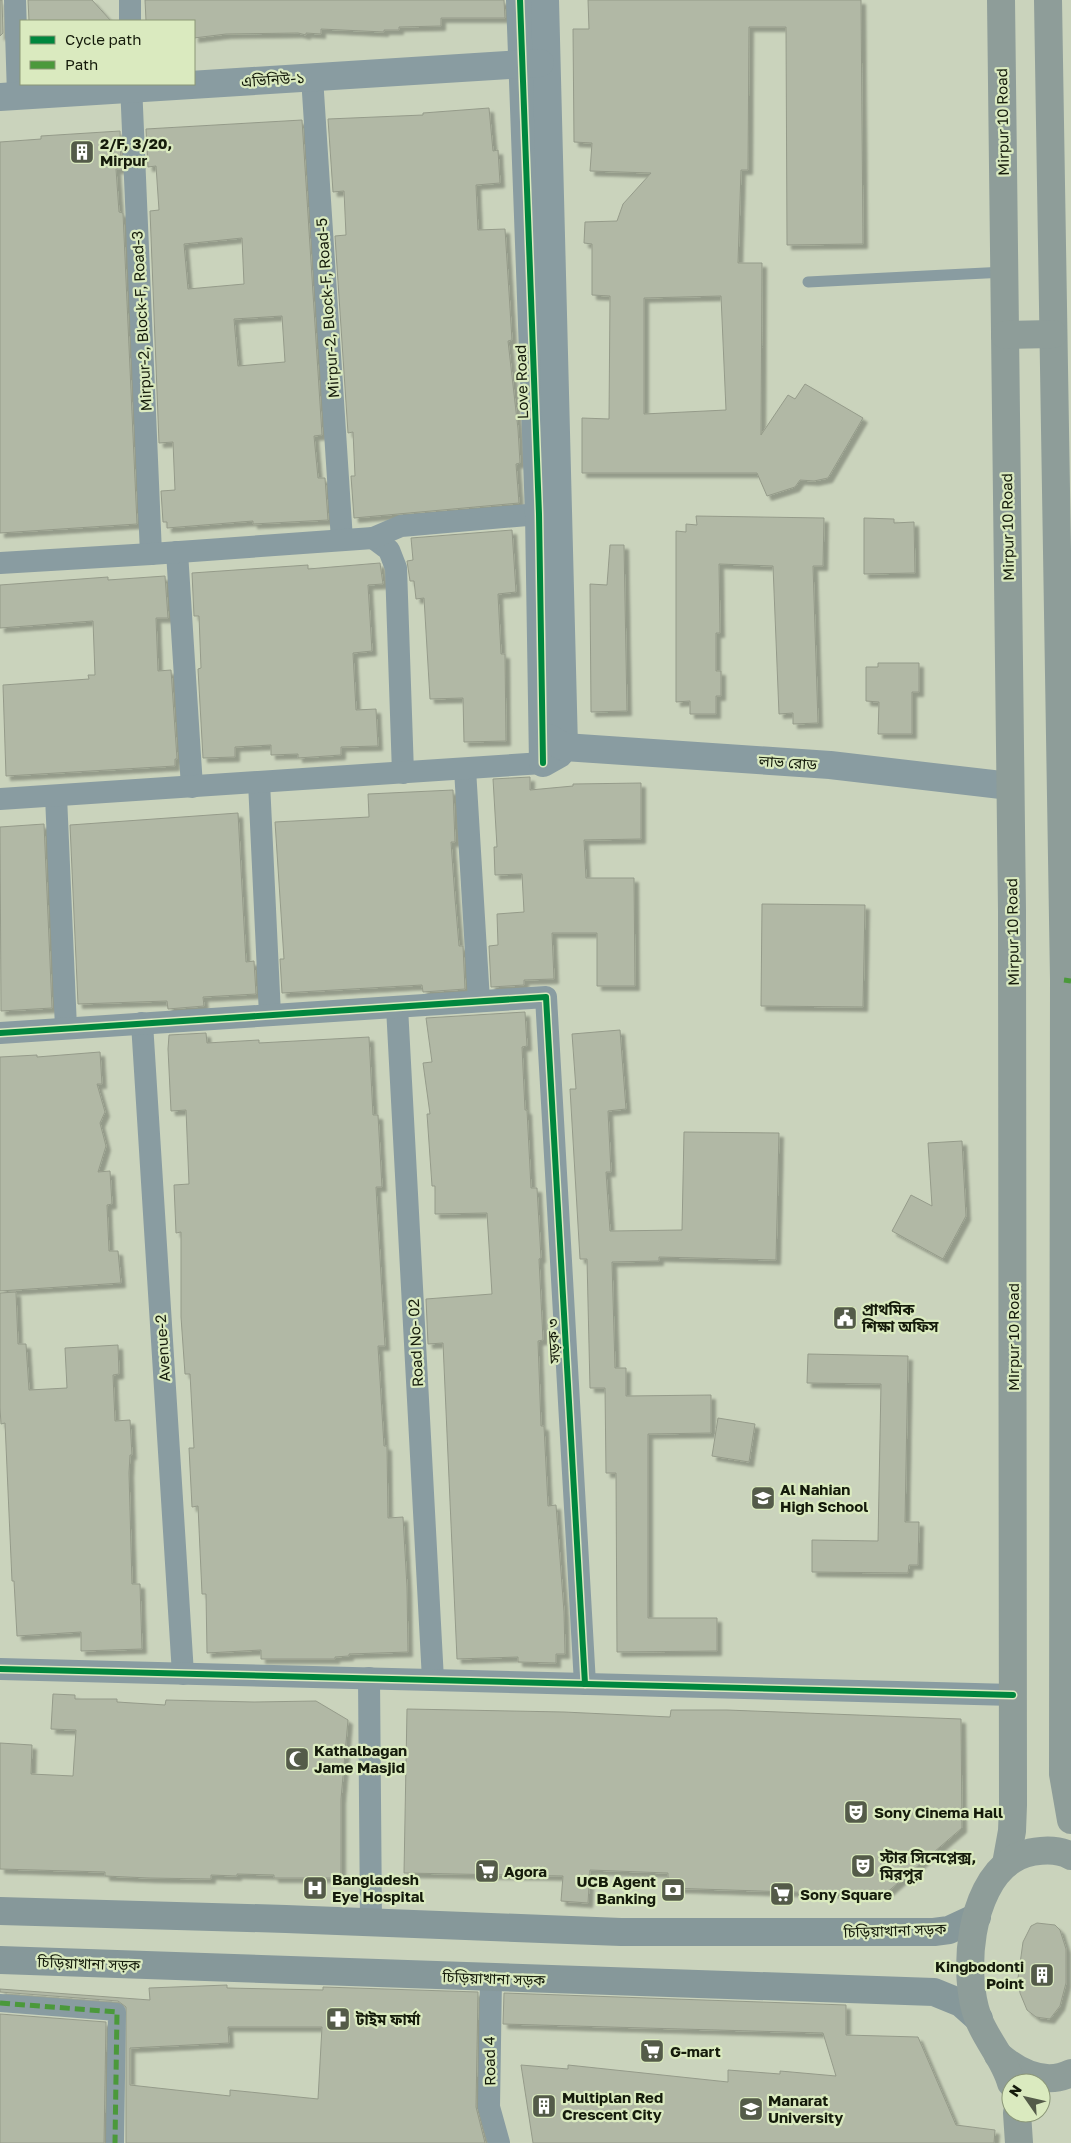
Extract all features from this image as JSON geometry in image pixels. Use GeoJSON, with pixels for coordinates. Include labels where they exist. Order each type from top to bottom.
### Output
{"type":"FeatureCollection","features":[{"type":"Feature","properties":{"kind":"main road","name":"Mirpur 10 Road"},"geometry":{"type":"LineString","coordinates":[[1001,0],[1010,786],[1014,1522],[1013,1805],[1012,1831],[1006,1864]]}},
{"type":"Feature","properties":{"kind":"main road"},"geometry":{"type":"LineString","coordinates":[[1048,0],[1053,334],[1068,981],[1068,1611],[1063,1774],[1071,1820]]}},
{"type":"Feature","properties":{"kind":"main road"},"geometry":{"type":"LineString","coordinates":[[1005,335],[1053,334]]}},
{"type":"Feature","properties":{"kind":"main road"},"geometry":{"type":"LineString","coordinates":[[1006,2073],[979,2019],[970,1982],[969,1964],[977,1917],[993,1881],[1006,1864],[1028,1853],[1047,1851],[1071,1856]]}},
{"type":"Feature","properties":{"kind":"main road","name":"চিড়িয়াখানা সড়ক"},"geometry":{"type":"LineString","coordinates":[[0,1911],[371,1922],[621,1932],[934,1932],[949,1930],[977,1917]]}},
{"type":"Feature","properties":{"kind":"main road","name":"চিড়িয়াখানা সড়ক"},"geometry":{"type":"LineString","coordinates":[[0,1960],[934,1992],[961,2002],[979,2019]]}},
{"type":"Feature","properties":{"kind":"main road"},"geometry":{"type":"LineString","coordinates":[[998,2055],[1013,2068],[1030,2075],[1060,2078],[1071,2073]]}},
{"type":"Feature","properties":{"kind":"main road"},"geometry":{"type":"LineString","coordinates":[[1018,2123],[1019,2143]]}},
{"type":"Feature","properties":{"kind":"street"},"geometry":{"type":"LineString","coordinates":[[9,96],[15,0]]}},
{"type":"Feature","properties":{"kind":"street"},"geometry":{"type":"LineString","coordinates":[[130,0],[130,20]]}},
{"type":"Feature","properties":{"kind":"street","name":"Love Road"},"geometry":{"type":"LineString","coordinates":[[520,0],[534,63],[554,755]]}},
{"type":"Feature","properties":{"kind":"street","name":"Love Road"},"geometry":{"type":"LineString","coordinates":[[545,0],[534,63],[539,514],[543,729],[554,755]]}},
{"type":"Feature","properties":{"kind":"street","name":"এভিনিউ-১"},"geometry":{"type":"LineString","coordinates":[[195,83],[534,63]]}},
{"type":"Feature","properties":{"kind":"street","name":"Mirpur-2, Block-F, Road-5"},"geometry":{"type":"LineString","coordinates":[[312,77],[342,540]]}},
{"type":"Feature","properties":{"kind":"street","name":"এভিনিউ-১"},"geometry":{"type":"LineString","coordinates":[[9,96],[151,85]]}},
{"type":"Feature","properties":{"kind":"street","name":"Mirpur-2, Block-F, Road-3"},"geometry":{"type":"LineString","coordinates":[[131,86],[151,554]]}},
{"type":"Feature","properties":{"kind":"street"},"geometry":{"type":"LineString","coordinates":[[0,563],[373,538],[401,526],[539,514]]}},
{"type":"Feature","properties":{"kind":"street"},"geometry":{"type":"LineString","coordinates":[[373,538],[390,550],[396,568],[403,773]]}},
{"type":"Feature","properties":{"kind":"street"},"geometry":{"type":"LineString","coordinates":[[177,552],[192,787]]}},
{"type":"Feature","properties":{"kind":"street"},"geometry":{"type":"LineString","coordinates":[[0,799],[465,769],[554,755]]}},
{"type":"Feature","properties":{"kind":"street","name":"লাভ রোড"},"geometry":{"type":"LineString","coordinates":[[554,755],[830,766],[1010,786]]}},
{"type":"Feature","properties":{"kind":"street"},"geometry":{"type":"LineString","coordinates":[[0,1033],[479,1001],[465,769]]}},
{"type":"Feature","properties":{"kind":"street"},"geometry":{"type":"LineString","coordinates":[[259,782],[270,1015]]}},
{"type":"Feature","properties":{"kind":"street"},"geometry":{"type":"LineString","coordinates":[[56,796],[66,1028]]}},
{"type":"Feature","properties":{"kind":"street","name":"সড়ক ৩"},"geometry":{"type":"LineString","coordinates":[[479,1001],[546,997],[585,1684]]}},
{"type":"Feature","properties":{"kind":"street","name":"Road No- 02"},"geometry":{"type":"LineString","coordinates":[[397,1007],[433,1680]]}},
{"type":"Feature","properties":{"kind":"street","name":"Avenue-2"},"geometry":{"type":"LineString","coordinates":[[142,1024],[183,1674]]}},
{"type":"Feature","properties":{"kind":"street"},"geometry":{"type":"LineString","coordinates":[[0,1663],[183,1674],[1013,1695]]}},
{"type":"Feature","properties":{"kind":"street"},"geometry":{"type":"LineString","coordinates":[[369,1678],[371,1922]]}},
{"type":"Feature","properties":{"kind":"street","name":"Road 4"},"geometry":{"type":"LineString","coordinates":[[491,1978],[490,2107],[498,2143]]}},
{"type":"Feature","properties":{"kind":"street"},"geometry":{"type":"LineString","coordinates":[[0,2003],[117,2012],[114,2143]]}},
{"type":"Feature","properties":{"kind":"lane"},"geometry":{"type":"LineString","coordinates":[[808,282],[1005,272]]}},
{"type":"Feature","properties":{"kind":"building"},"geometry":{"type":"Polygon","coordinates":[[[0,0],[2,0],[3,33],[0,36],[0,0]]]}},
{"type":"Feature","properties":{"kind":"building"},"geometry":{"type":"Polygon","coordinates":[[[28,0],[92,0],[110,20],[29,20],[28,0]]]}},
{"type":"Feature","properties":{"kind":"building"},"geometry":{"type":"Polygon","coordinates":[[[145,0],[504,0],[505,18],[441,18],[441,26],[399,27],[399,30],[384,30],[384,32],[321,29],[321,34],[226,34],[195,38],[195,20],[146,20],[145,0]]]}},
{"type":"Feature","properties":{"kind":"building"},"geometry":{"type":"Polygon","coordinates":[[[588,0],[861,0],[863,244],[787,245],[786,27],[749,27],[748,170],[741,170],[738,263],[762,263],[761,435],[788,395],[795,399],[805,384],[863,418],[828,478],[814,481],[800,480],[795,487],[767,496],[757,473],[582,473],[582,418],[609,419],[610,296],[592,295],[592,244],[584,243],[585,222],[617,221],[623,204],[651,173],[590,171],[592,143],[574,142],[573,29],[589,29],[588,0]],[[721,296],[644,298],[644,414],[726,410],[721,296]]]}},
{"type":"Feature","properties":{"kind":"building"},"geometry":{"type":"Polygon","coordinates":[[[489,108],[493,151],[498,150],[500,183],[476,185],[478,230],[505,229],[512,340],[508,341],[520,463],[516,464],[519,503],[354,518],[351,476],[355,476],[353,432],[348,433],[335,236],[346,235],[344,191],[333,192],[328,119],[423,115],[423,113],[489,108]]]}},
{"type":"Feature","properties":{"kind":"building"},"geometry":{"type":"Polygon","coordinates":[[[302,120],[322,435],[314,436],[318,478],[325,478],[328,520],[253,524],[253,521],[167,528],[167,522],[163,522],[161,491],[175,490],[173,442],[159,443],[150,211],[159,210],[156,166],[148,167],[146,129],[302,120]],[[242,238],[184,244],[188,289],[244,284],[242,238]],[[282,316],[234,319],[238,366],[285,362],[282,316]]]}},
{"type":"Feature","properties":{"kind":"building"},"geometry":{"type":"Polygon","coordinates":[[[120,131],[121,169],[116,169],[119,212],[123,213],[137,524],[0,533],[0,142],[41,139],[41,136],[120,131]]]}},
{"type":"Feature","properties":{"kind":"building"},"geometry":{"type":"Polygon","coordinates":[[[696,516],[824,518],[823,566],[813,566],[818,723],[793,724],[793,713],[779,714],[773,566],[719,564],[720,633],[716,633],[716,671],[721,671],[721,696],[716,696],[716,714],[690,714],[690,701],[676,702],[676,531],[686,532],[686,524],[697,525],[696,516]]]}},
{"type":"Feature","properties":{"kind":"building"},"geometry":{"type":"Polygon","coordinates":[[[864,518],[894,519],[894,523],[914,522],[915,573],[864,574],[864,518]]]}},
{"type":"Feature","properties":{"kind":"building"},"geometry":{"type":"Polygon","coordinates":[[[512,530],[516,592],[498,594],[501,654],[505,654],[506,741],[464,742],[463,698],[430,699],[424,598],[416,599],[414,581],[410,581],[407,561],[413,560],[411,538],[512,530]]]}},
{"type":"Feature","properties":{"kind":"building"},"geometry":{"type":"Polygon","coordinates":[[[610,545],[624,545],[627,711],[591,712],[590,584],[607,585],[610,545]]]}},
{"type":"Feature","properties":{"kind":"building"},"geometry":{"type":"Polygon","coordinates":[[[380,563],[383,584],[368,585],[372,651],[353,653],[356,710],[376,709],[378,746],[341,747],[341,755],[298,758],[298,754],[271,755],[271,745],[235,747],[235,757],[203,758],[198,669],[201,668],[199,616],[194,616],[192,573],[308,565],[308,569],[380,563]]]}},
{"type":"Feature","properties":{"kind":"building"},"geometry":{"type":"Polygon","coordinates":[[[165,576],[168,618],[156,618],[158,671],[171,670],[177,759],[175,759],[175,766],[6,776],[3,685],[89,679],[88,675],[95,675],[93,621],[0,628],[0,585],[108,577],[108,580],[165,576]]]}},
{"type":"Feature","properties":{"kind":"building"},"geometry":{"type":"Polygon","coordinates":[[[878,663],[919,663],[919,692],[912,692],[912,734],[878,734],[879,702],[866,701],[866,667],[878,667],[878,663]]]}},
{"type":"Feature","properties":{"kind":"building"},"geometry":{"type":"Polygon","coordinates":[[[530,777],[530,790],[573,786],[573,784],[641,783],[641,839],[584,840],[586,878],[634,878],[635,986],[597,986],[597,933],[552,933],[554,979],[524,980],[524,985],[491,987],[489,946],[498,945],[497,914],[524,912],[522,874],[495,875],[494,847],[497,847],[493,779],[530,777]]]}},
{"type":"Feature","properties":{"kind":"building"},"geometry":{"type":"Polygon","coordinates":[[[453,790],[455,842],[451,842],[459,946],[463,946],[465,989],[423,992],[422,985],[282,993],[280,959],[284,959],[275,822],[369,817],[368,794],[453,790]]]}},
{"type":"Feature","properties":{"kind":"building"},"geometry":{"type":"Polygon","coordinates":[[[238,813],[246,962],[254,961],[256,994],[203,997],[204,1006],[168,1009],[167,1001],[78,1004],[70,825],[238,813]]]}},
{"type":"Feature","properties":{"kind":"building"},"geometry":{"type":"Polygon","coordinates":[[[44,824],[52,1008],[1,1011],[0,827],[44,824]]]}},
{"type":"Feature","properties":{"kind":"building"},"geometry":{"type":"Polygon","coordinates":[[[762,904],[865,905],[863,1007],[761,1006],[762,904]]]}},
{"type":"Feature","properties":{"kind":"building"},"geometry":{"type":"Polygon","coordinates":[[[525,1012],[527,1046],[522,1047],[525,1110],[527,1110],[531,1188],[537,1188],[541,1258],[539,1259],[543,1340],[538,1341],[541,1426],[544,1426],[548,1506],[556,1505],[564,1612],[565,1654],[556,1654],[556,1663],[518,1662],[518,1657],[457,1659],[443,1343],[428,1344],[426,1299],[492,1294],[487,1213],[435,1214],[435,1186],[432,1186],[427,1114],[430,1114],[423,1063],[432,1062],[426,1018],[525,1012]]]}},
{"type":"Feature","properties":{"kind":"building"},"geometry":{"type":"Polygon","coordinates":[[[620,1030],[626,1109],[608,1111],[611,1172],[606,1172],[610,1231],[682,1230],[684,1132],[779,1133],[776,1260],[659,1257],[659,1261],[612,1262],[615,1368],[626,1368],[626,1396],[711,1395],[711,1433],[648,1434],[648,1618],[717,1618],[717,1651],[617,1652],[616,1473],[606,1473],[605,1388],[590,1388],[587,1259],[580,1259],[570,1089],[576,1089],[572,1034],[620,1030]]]}},
{"type":"Feature","properties":{"kind":"building"},"geometry":{"type":"Polygon","coordinates":[[[206,1033],[207,1043],[259,1040],[259,1043],[369,1037],[373,1115],[378,1115],[382,1187],[376,1187],[385,1346],[378,1346],[384,1446],[387,1446],[388,1518],[403,1517],[408,1652],[349,1654],[349,1656],[335,1657],[335,1659],[261,1659],[261,1650],[207,1653],[206,1594],[202,1594],[198,1506],[192,1507],[189,1448],[194,1448],[190,1374],[185,1374],[181,1317],[181,1232],[176,1233],[174,1185],[189,1184],[186,1110],[171,1111],[168,1049],[169,1035],[206,1033]]]}},
{"type":"Feature","properties":{"kind":"building"},"geometry":{"type":"Polygon","coordinates":[[[100,1052],[102,1084],[97,1084],[105,1112],[100,1123],[106,1146],[98,1172],[110,1171],[112,1204],[107,1205],[109,1251],[118,1251],[121,1283],[0,1291],[0,1057],[37,1055],[37,1057],[100,1052]]]}},
{"type":"Feature","properties":{"kind":"building"},"geometry":{"type":"Polygon","coordinates":[[[962,1141],[966,1216],[943,1259],[892,1231],[911,1195],[932,1206],[928,1143],[962,1141]]]}},
{"type":"Feature","properties":{"kind":"building"},"geometry":{"type":"Polygon","coordinates":[[[16,1292],[18,1344],[26,1344],[29,1390],[67,1388],[65,1348],[118,1345],[119,1374],[113,1375],[115,1421],[130,1420],[132,1455],[130,1455],[129,1473],[132,1584],[140,1584],[142,1649],[81,1651],[81,1632],[17,1636],[14,1581],[12,1581],[5,1423],[1,1424],[0,1408],[0,1293],[16,1292]]]}},
{"type":"Feature","properties":{"kind":"building"},"geometry":{"type":"Polygon","coordinates":[[[808,1354],[908,1356],[905,1522],[919,1522],[918,1565],[909,1565],[908,1573],[812,1572],[812,1540],[878,1541],[881,1384],[807,1383],[808,1354]]]}},
{"type":"Feature","properties":{"kind":"building"},"geometry":{"type":"Polygon","coordinates":[[[718,1418],[755,1424],[749,1462],[712,1456],[718,1418]]]}},
{"type":"Feature","properties":{"kind":"building"},"geometry":{"type":"Polygon","coordinates":[[[53,1694],[75,1695],[75,1699],[117,1699],[117,1702],[165,1705],[166,1700],[316,1701],[348,1720],[341,1799],[341,1878],[274,1878],[274,1875],[237,1874],[237,1876],[211,1875],[211,1879],[149,1878],[105,1876],[105,1872],[0,1869],[0,1743],[32,1745],[31,1774],[73,1776],[76,1730],[51,1729],[53,1694]]]}},
{"type":"Feature","properties":{"kind":"building"},"geometry":{"type":"Polygon","coordinates":[[[407,1709],[564,1712],[670,1717],[671,1710],[727,1710],[961,1719],[962,1828],[884,1895],[668,1888],[668,1873],[590,1870],[588,1903],[561,1901],[563,1876],[404,1873],[407,1709]]]}},
{"type":"Feature","properties":{"kind":"building","name":"Kingbodonti Point"},"geometry":{"type":"Polygon","coordinates":[[[1037,1923],[1055,1925],[1060,1930],[1066,1949],[1066,1983],[1060,2006],[1050,2019],[1036,2017],[1027,2010],[1020,1993],[1018,1978],[1023,1942],[1031,1926],[1037,1923]]]}},
{"type":"Feature","properties":{"kind":"building"},"geometry":{"type":"Polygon","coordinates":[[[227,1985],[227,1988],[323,1990],[323,1987],[478,1992],[476,2107],[485,2143],[126,2143],[126,2007],[118,2001],[0,1992],[0,1989],[150,2000],[149,1988],[227,1985]],[[228,2027],[229,2043],[130,2048],[130,2085],[230,2096],[230,2090],[318,2099],[322,2027],[228,2027]]]}},
{"type":"Feature","properties":{"kind":"building"},"geometry":{"type":"Polygon","coordinates":[[[504,1993],[846,2005],[846,2035],[918,2037],[956,2125],[995,2130],[994,2143],[533,2143],[521,2065],[568,2069],[568,2065],[728,2082],[728,2070],[780,2074],[780,2071],[836,2076],[823,2033],[503,2024],[504,1993]]]}},
{"type":"Feature","properties":{"kind":"building"},"geometry":{"type":"Polygon","coordinates":[[[0,2014],[106,2022],[104,2143],[0,2143],[0,2014]]]}},
{"type":"Feature","properties":{"kind":"marked path"},"geometry":{"type":"LineString","coordinates":[[1064,980],[1071,981]]}},
{"type":"Feature","properties":{"kind":"marked path"},"geometry":{"type":"LineString","coordinates":[[0,2003],[117,2012],[115,2143]]}},
{"type":"Feature","properties":{"kind":"cycle path"},"geometry":{"type":"LineString","coordinates":[[520,0],[539,514],[543,763]]}},
{"type":"Feature","properties":{"kind":"cycle path"},"geometry":{"type":"LineString","coordinates":[[0,1033],[546,997],[585,1684]]}},
{"type":"Feature","properties":{"kind":"cycle path"},"geometry":{"type":"LineString","coordinates":[[0,1669],[1013,1695]]}},
{"type":"Feature","properties":{"kind":"place","name":"2/F, 3/20, Mirpur"},"geometry":{"type":"Point","coordinates":[82,152]}},
{"type":"Feature","properties":{"kind":"place","name":"প্রাথমিক শিক্ষা অফিস"},"geometry":{"type":"Point","coordinates":[845,1318]}},
{"type":"Feature","properties":{"kind":"place","name":"Al Nahian High School"},"geometry":{"type":"Point","coordinates":[763,1498]}},
{"type":"Feature","properties":{"kind":"place","name":"Kathalbagan Jame Masjid"},"geometry":{"type":"Point","coordinates":[297,1759]}},
{"type":"Feature","properties":{"kind":"place","name":"Sony Cinema Hall"},"geometry":{"type":"Point","coordinates":[856,1812]}},
{"type":"Feature","properties":{"kind":"place","name":"স্টার সিনেপ্লেক্স, মিরপুর"},"geometry":{"type":"Point","coordinates":[863,1866]}},
{"type":"Feature","properties":{"kind":"place","name":"Agora"},"geometry":{"type":"Point","coordinates":[487,1871]}},
{"type":"Feature","properties":{"kind":"place","name":"Bangladesh Eye Hospital"},"geometry":{"type":"Point","coordinates":[315,1888]}},
{"type":"Feature","properties":{"kind":"place","name":"UCB Agent Banking"},"geometry":{"type":"Point","coordinates":[673,1890]}},
{"type":"Feature","properties":{"kind":"place","name":"Sony Square"},"geometry":{"type":"Point","coordinates":[782,1894]}},
{"type":"Feature","properties":{"kind":"place","name":"Kingbodonti Point"},"geometry":{"type":"Point","coordinates":[1042,1975]}},
{"type":"Feature","properties":{"kind":"place","name":"টাইম ফার্মা"},"geometry":{"type":"Point","coordinates":[338,2019]}},
{"type":"Feature","properties":{"kind":"place","name":"G-mart"},"geometry":{"type":"Point","coordinates":[652,2051]}},
{"type":"Feature","properties":{"kind":"place","name":"Multiplan Red Crescent City"},"geometry":{"type":"Point","coordinates":[544,2106]}},
{"type":"Feature","properties":{"kind":"place","name":"Manarat University"},"geometry":{"type":"Point","coordinates":[751,2109]}}]}
